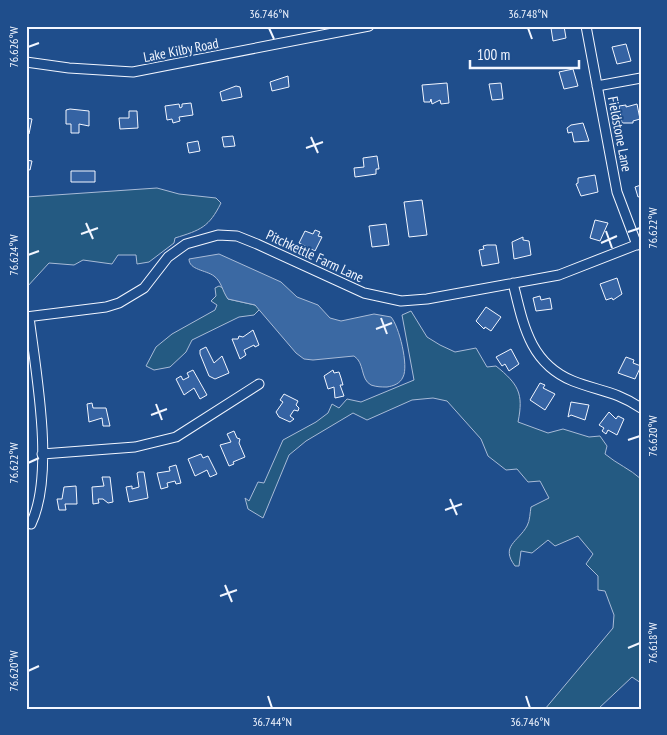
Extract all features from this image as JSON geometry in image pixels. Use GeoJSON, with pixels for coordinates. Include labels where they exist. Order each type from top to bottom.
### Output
{"type":"FeatureCollection","features":[{"type":"Feature","properties":{"kind":"street","name":"Lake Kilby Road"},"geometry":{"type":"LineString","coordinates":[[26,62],[69,68],[133,72],[369,26]]}},
{"type":"Feature","properties":{"kind":"street","name":"Fieldstone Lane"},"geometry":{"type":"LineString","coordinates":[[586,26],[617,192],[639,244]]}},
{"type":"Feature","properties":{"kind":"street"},"geometry":{"type":"LineString","coordinates":[[597,86],[641,78]]}},
{"type":"Feature","properties":{"kind":"street","name":"Pitchkettle Farm Lane"},"geometry":{"type":"LineString","coordinates":[[28,317],[106,307],[119,303],[144,288],[168,257],[186,244],[218,235],[237,236],[364,293],[401,301],[427,299],[559,275],[639,244]]}},
{"type":"Feature","properties":{"kind":"street"},"geometry":{"type":"LineString","coordinates":[[513,283],[525,333],[547,365],[572,381],[608,390],[641,408]]}},
{"type":"Feature","properties":{"kind":"street"},"geometry":{"type":"LineString","coordinates":[[28,317],[42,429],[41,500],[31,524]]}},
{"type":"Feature","properties":{"kind":"street"},"geometry":{"type":"LineString","coordinates":[[42,454],[135,447],[176,437],[259,384]]}},
{"type":"Feature","properties":{"kind":"shaded area"},"geometry":{"type":"Polygon","coordinates":[[[157,188],[179,194],[216,198],[221,203],[208,223],[198,230],[175,238],[174,243],[149,262],[137,264],[136,255],[118,255],[112,264],[83,260],[74,265],[49,263],[26,288],[26,197],[157,188]]]}},
{"type":"Feature","properties":{"kind":"shaded area"},"geometry":{"type":"Polygon","coordinates":[[[219,254],[281,282],[297,297],[318,305],[330,318],[341,321],[374,314],[391,317],[397,329],[404,356],[405,372],[402,379],[396,384],[387,387],[371,385],[365,379],[360,363],[354,356],[313,360],[304,359],[296,353],[255,305],[228,299],[217,278],[195,268],[189,259],[219,254]]]}},
{"type":"Feature","properties":{"kind":"shaded area"},"geometry":{"type":"Polygon","coordinates":[[[219,286],[223,288],[228,299],[255,305],[260,309],[254,315],[239,317],[192,340],[186,352],[170,367],[154,370],[146,366],[156,347],[172,334],[215,310],[217,305],[211,301],[216,296],[215,288],[219,286]]]}},
{"type":"Feature","properties":{"kind":"shaded area"},"geometry":{"type":"Polygon","coordinates":[[[411,311],[427,337],[455,352],[476,348],[487,367],[496,366],[510,378],[519,396],[520,412],[518,422],[548,433],[563,429],[589,437],[600,436],[607,446],[605,454],[641,479],[641,683],[632,677],[598,709],[545,709],[613,628],[614,615],[605,591],[598,590],[598,576],[586,564],[593,554],[578,536],[555,546],[548,540],[532,553],[521,551],[519,566],[515,566],[509,554],[512,544],[527,526],[531,507],[549,498],[540,481],[528,482],[517,469],[506,470],[488,456],[481,439],[447,401],[433,398],[412,400],[367,420],[353,413],[306,441],[289,455],[263,518],[248,509],[245,498],[249,501],[258,482],[264,483],[283,440],[316,422],[328,413],[332,404],[339,408],[347,399],[361,402],[414,380],[402,315],[411,311]]]}},
{"type":"Feature","properties":{"kind":"building"},"geometry":{"type":"Polygon","coordinates":[[[553,26],[564,26],[566,38],[553,41],[551,28],[553,26]]]}},
{"type":"Feature","properties":{"kind":"building"},"geometry":{"type":"Polygon","coordinates":[[[626,44],[631,61],[617,64],[612,47],[626,44]]]}},
{"type":"Feature","properties":{"kind":"building"},"geometry":{"type":"Polygon","coordinates":[[[573,69],[578,86],[564,89],[559,72],[573,69]]]}},
{"type":"Feature","properties":{"kind":"building"},"geometry":{"type":"Polygon","coordinates":[[[288,76],[289,87],[272,91],[270,82],[288,76]]]}},
{"type":"Feature","properties":{"kind":"building"},"geometry":{"type":"Polygon","coordinates":[[[447,83],[449,103],[441,104],[440,100],[432,104],[431,99],[430,102],[424,102],[422,85],[447,83]]]}},
{"type":"Feature","properties":{"kind":"building"},"geometry":{"type":"Polygon","coordinates":[[[501,83],[503,99],[492,100],[489,84],[501,83]]]}},
{"type":"Feature","properties":{"kind":"building"},"geometry":{"type":"Polygon","coordinates":[[[236,86],[240,87],[242,97],[222,101],[220,92],[236,86]]]}},
{"type":"Feature","properties":{"kind":"building"},"geometry":{"type":"Polygon","coordinates":[[[191,103],[193,115],[179,117],[180,121],[173,123],[172,119],[167,120],[165,106],[179,104],[180,108],[182,104],[191,103]]]}},
{"type":"Feature","properties":{"kind":"building"},"geometry":{"type":"Polygon","coordinates":[[[637,104],[640,119],[633,121],[633,123],[622,123],[619,106],[626,105],[626,107],[637,104]]]}},
{"type":"Feature","properties":{"kind":"building"},"geometry":{"type":"Polygon","coordinates":[[[66,110],[89,111],[89,126],[79,124],[79,133],[71,133],[71,124],[66,124],[66,110]]]}},
{"type":"Feature","properties":{"kind":"building"},"geometry":{"type":"Polygon","coordinates":[[[129,111],[137,111],[138,128],[120,129],[119,118],[129,118],[129,111]]]}},
{"type":"Feature","properties":{"kind":"building"},"geometry":{"type":"Polygon","coordinates":[[[26,118],[32,119],[29,134],[26,133],[26,118]]]}},
{"type":"Feature","properties":{"kind":"building"},"geometry":{"type":"Polygon","coordinates":[[[583,123],[589,141],[574,142],[572,132],[568,133],[567,128],[571,125],[583,123]]]}},
{"type":"Feature","properties":{"kind":"building"},"geometry":{"type":"Polygon","coordinates":[[[233,136],[235,146],[224,147],[222,137],[233,136]]]}},
{"type":"Feature","properties":{"kind":"building"},"geometry":{"type":"Polygon","coordinates":[[[198,141],[200,151],[189,153],[187,143],[198,141]]]}},
{"type":"Feature","properties":{"kind":"building"},"geometry":{"type":"Polygon","coordinates":[[[377,156],[379,169],[376,169],[376,174],[355,177],[354,168],[364,167],[363,158],[377,156]]]}},
{"type":"Feature","properties":{"kind":"building"},"geometry":{"type":"Polygon","coordinates":[[[26,160],[32,161],[30,170],[26,169],[26,160]]]}},
{"type":"Feature","properties":{"kind":"building"},"geometry":{"type":"Polygon","coordinates":[[[71,171],[95,171],[95,182],[71,182],[71,171]]]}},
{"type":"Feature","properties":{"kind":"building"},"geometry":{"type":"Polygon","coordinates":[[[595,175],[598,192],[581,196],[576,184],[578,183],[578,178],[595,175]]]}},
{"type":"Feature","properties":{"kind":"building"},"geometry":{"type":"Polygon","coordinates":[[[641,185],[641,196],[638,197],[635,187],[641,185]]]}},
{"type":"Feature","properties":{"kind":"building"},"geometry":{"type":"Polygon","coordinates":[[[422,200],[427,235],[409,237],[404,202],[422,200]]]}},
{"type":"Feature","properties":{"kind":"building"},"geometry":{"type":"Polygon","coordinates":[[[595,220],[608,223],[600,241],[590,238],[595,220]]]}},
{"type":"Feature","properties":{"kind":"building"},"geometry":{"type":"Polygon","coordinates":[[[386,224],[389,245],[372,247],[369,226],[386,224]]]}},
{"type":"Feature","properties":{"kind":"building"},"geometry":{"type":"Polygon","coordinates":[[[315,230],[320,232],[318,236],[322,237],[315,251],[299,243],[305,231],[313,234],[315,230]]]}},
{"type":"Feature","properties":{"kind":"building"},"geometry":{"type":"Polygon","coordinates":[[[523,237],[523,240],[529,241],[531,255],[514,259],[512,242],[523,237]]]}},
{"type":"Feature","properties":{"kind":"building"},"geometry":{"type":"Polygon","coordinates":[[[496,245],[499,263],[482,266],[479,250],[484,249],[483,246],[496,245]]]}},
{"type":"Feature","properties":{"kind":"building"},"geometry":{"type":"Polygon","coordinates":[[[617,278],[622,294],[613,300],[612,298],[606,300],[600,284],[617,278]]]}},
{"type":"Feature","properties":{"kind":"building"},"geometry":{"type":"Polygon","coordinates":[[[540,296],[541,300],[550,298],[552,309],[536,311],[533,298],[540,296]]]}},
{"type":"Feature","properties":{"kind":"building"},"geometry":{"type":"Polygon","coordinates":[[[486,307],[501,317],[491,331],[485,327],[484,329],[476,321],[486,307]]]}},
{"type":"Feature","properties":{"kind":"building"},"geometry":{"type":"Polygon","coordinates":[[[253,330],[259,345],[255,347],[254,345],[244,350],[246,355],[240,359],[232,339],[238,339],[239,336],[243,337],[253,330]]]}},
{"type":"Feature","properties":{"kind":"building"},"geometry":{"type":"Polygon","coordinates":[[[206,347],[214,363],[222,356],[229,373],[215,379],[209,376],[200,354],[200,350],[206,347]]]}},
{"type":"Feature","properties":{"kind":"building"},"geometry":{"type":"Polygon","coordinates":[[[511,349],[519,364],[509,371],[505,364],[502,366],[496,357],[511,349]]]}},
{"type":"Feature","properties":{"kind":"building"},"geometry":{"type":"Polygon","coordinates":[[[626,357],[634,360],[633,363],[641,366],[635,379],[618,373],[626,357]]]}},
{"type":"Feature","properties":{"kind":"building"},"geometry":{"type":"Polygon","coordinates":[[[193,370],[207,395],[200,399],[194,388],[184,395],[176,379],[181,376],[183,380],[189,377],[187,373],[193,370]]]}},
{"type":"Feature","properties":{"kind":"building"},"geometry":{"type":"Polygon","coordinates":[[[333,370],[334,373],[339,372],[343,385],[340,385],[344,396],[335,398],[334,387],[328,389],[324,376],[333,370]]]}},
{"type":"Feature","properties":{"kind":"building"},"geometry":{"type":"Polygon","coordinates":[[[540,383],[545,385],[543,388],[555,394],[545,410],[530,400],[540,383]]]}},
{"type":"Feature","properties":{"kind":"building"},"geometry":{"type":"Polygon","coordinates":[[[284,394],[298,401],[296,405],[299,408],[298,411],[294,410],[290,416],[294,419],[290,422],[279,417],[276,412],[283,402],[280,400],[284,394]]]}},
{"type":"Feature","properties":{"kind":"building"},"geometry":{"type":"Polygon","coordinates":[[[571,402],[589,405],[585,420],[571,415],[568,417],[571,402]]]}},
{"type":"Feature","properties":{"kind":"building"},"geometry":{"type":"Polygon","coordinates":[[[92,403],[93,408],[106,408],[110,426],[103,426],[102,418],[89,422],[87,404],[92,403]]]}},
{"type":"Feature","properties":{"kind":"building"},"geometry":{"type":"Polygon","coordinates":[[[609,412],[616,419],[618,416],[624,419],[617,435],[608,430],[606,434],[602,431],[604,428],[599,425],[609,412]]]}},
{"type":"Feature","properties":{"kind":"building"},"geometry":{"type":"Polygon","coordinates":[[[234,431],[237,438],[240,439],[239,443],[245,457],[233,462],[234,464],[229,466],[220,445],[231,442],[227,434],[234,431]]]}},
{"type":"Feature","properties":{"kind":"building"},"geometry":{"type":"Polygon","coordinates":[[[201,454],[203,458],[208,456],[217,474],[210,477],[207,470],[195,476],[188,459],[201,454]]]}},
{"type":"Feature","properties":{"kind":"building"},"geometry":{"type":"Polygon","coordinates":[[[176,465],[181,483],[176,484],[175,481],[167,483],[168,487],[161,489],[157,473],[170,471],[169,467],[176,465]]]}},
{"type":"Feature","properties":{"kind":"building"},"geometry":{"type":"Polygon","coordinates":[[[144,472],[148,498],[129,502],[126,487],[132,486],[132,489],[139,487],[137,473],[144,472]]]}},
{"type":"Feature","properties":{"kind":"building"},"geometry":{"type":"Polygon","coordinates":[[[102,477],[110,477],[113,502],[108,503],[103,499],[98,499],[99,503],[93,504],[92,487],[104,486],[102,477]]]}},
{"type":"Feature","properties":{"kind":"building"},"geometry":{"type":"Polygon","coordinates":[[[76,486],[77,504],[65,504],[66,510],[59,510],[57,499],[62,499],[64,487],[76,486]]]}}]}
